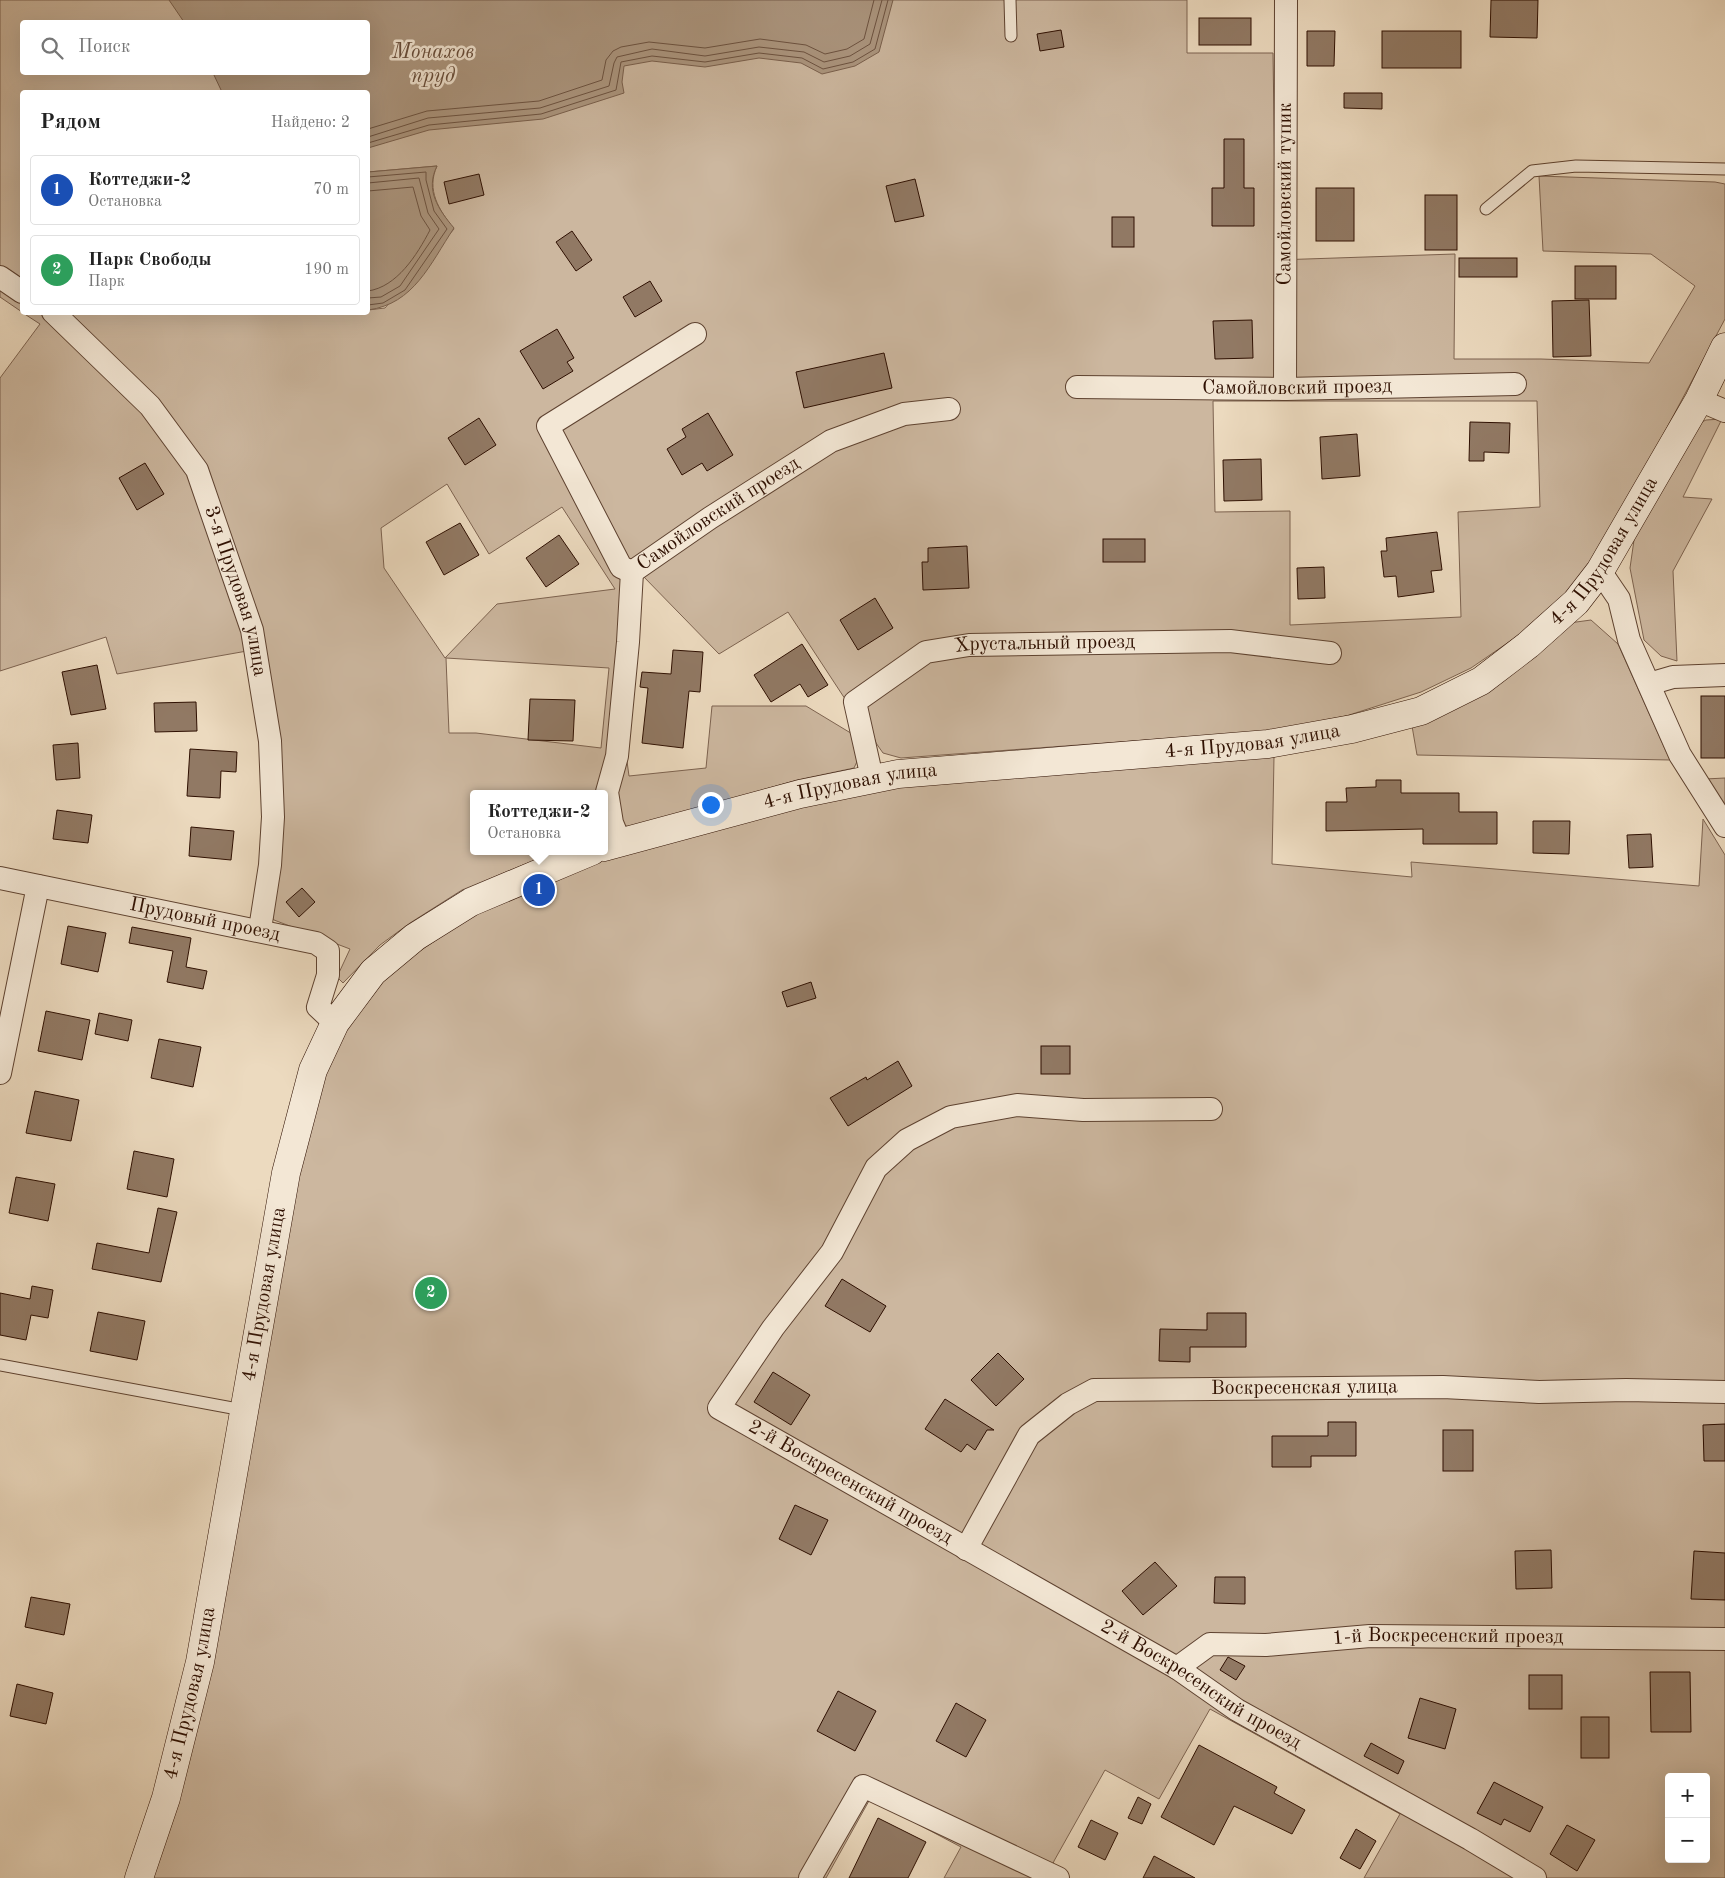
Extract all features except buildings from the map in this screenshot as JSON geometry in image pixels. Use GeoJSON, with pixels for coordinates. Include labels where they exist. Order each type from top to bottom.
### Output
{"type":"FeatureCollection","features":[{"type":"Feature","properties":{"kind":"main road","name":"4-я Прудовая улица"},"geometry":{"type":"LineString","coordinates":[[612,844],[800,794],[872,778],[983,765],[1268,744],[1352,729],[1421,711],[1481,681],[1528,645],[1576,602],[1600,571],[1699,400],[1725,347]]}},
{"type":"Feature","properties":{"kind":"main road","name":"4-я Прудовая улица"},"geometry":{"type":"LineString","coordinates":[[139,1878],[166,1798],[200,1662],[286,1173],[313,1070],[335,1023],[373,972],[415,938],[470,902],[582,855]]}},
{"type":"Feature","properties":{"kind":"street","name":"Самойловский тупик"},"geometry":{"type":"LineString","coordinates":[[1285,389],[1286,0]]}},
{"type":"Feature","properties":{"kind":"street"},"geometry":{"type":"LineString","coordinates":[[0,277],[20,291]]}},
{"type":"Feature","properties":{"kind":"street","name":"3-я Прудовая улица"},"geometry":{"type":"LineString","coordinates":[[56,315],[150,406],[197,470],[252,630],[270,742],[273,817],[270,865],[260,929]]}},
{"type":"Feature","properties":{"kind":"street"},"geometry":{"type":"LineString","coordinates":[[632,572],[621,567],[548,426],[695,334]]}},
{"type":"Feature","properties":{"kind":"street","name":"Самойловский проезд"},"geometry":{"type":"LineString","coordinates":[[1078,387],[1285,389],[1515,384]]}},
{"type":"Feature","properties":{"kind":"street"},"geometry":{"type":"LineString","coordinates":[[1699,400],[1725,411]]}},
{"type":"Feature","properties":{"kind":"street","name":"Самойловский проезд"},"geometry":{"type":"LineString","coordinates":[[607,790],[617,756],[628,642],[632,572],[710,518],[831,440],[904,414],[949,409]]}},
{"type":"Feature","properties":{"kind":"street"},"geometry":{"type":"LineString","coordinates":[[1600,571],[1620,598],[1629,640],[1680,755],[1725,826]]}},
{"type":"Feature","properties":{"kind":"street","name":"Хрустальный проезд"},"geometry":{"type":"LineString","coordinates":[[872,778],[855,702],[926,652],[969,645],[1230,641],[1330,653]]}},
{"type":"Feature","properties":{"kind":"street"},"geometry":{"type":"LineString","coordinates":[[1649,684],[1673,677],[1725,675]]}},
{"type":"Feature","properties":{"kind":"street","name":"Самойловский проезд"},"geometry":{"type":"LineString","coordinates":[[608,802],[612,823],[612,844]]}},
{"type":"Feature","properties":{"kind":"street","name":"Прудовый проезд"},"geometry":{"type":"LineString","coordinates":[[0,878],[260,929],[316,943],[328,951],[328,975],[318,1007],[335,1023]]}},
{"type":"Feature","properties":{"kind":"street"},"geometry":{"type":"LineString","coordinates":[[0,1073],[38,886]]}},
{"type":"Feature","properties":{"kind":"street","name":"2-й Воскресенский проезд"},"geometry":{"type":"LineString","coordinates":[[1212,1109],[1083,1110],[1017,1105],[951,1117],[908,1140],[876,1168],[832,1252],[772,1328],[719,1408],[1177,1668],[1237,1710],[1462,1834],[1535,1878]]}},
{"type":"Feature","properties":{"kind":"street","name":"Воскресенская улица"},"geometry":{"type":"LineString","coordinates":[[966,1549],[1029,1435],[1068,1404],[1094,1390],[1443,1387],[1539,1392],[1626,1390],[1725,1392]]}},
{"type":"Feature","properties":{"kind":"street","name":"1-й Воскресенский проезд"},"geometry":{"type":"LineString","coordinates":[[1177,1668],[1210,1644],[1266,1645],[1370,1636],[1725,1639]]}},
{"type":"Feature","properties":{"kind":"street"},"geometry":{"type":"LineString","coordinates":[[810,1878],[863,1786],[1058,1878]]}},
{"type":"Feature","properties":{"kind":"lane"},"geometry":{"type":"LineString","coordinates":[[1010,0],[1011,36]]}},
{"type":"Feature","properties":{"kind":"lane"},"geometry":{"type":"LineString","coordinates":[[1486,209],[1532,171],[1576,166],[1725,169]]}},
{"type":"Feature","properties":{"kind":"lane"},"geometry":{"type":"LineString","coordinates":[[0,1365],[243,1410]]}},
{"type":"Feature","properties":{"kind":"shaded area"},"geometry":{"type":"Polygon","coordinates":[[[0,0],[1187,0],[1187,53],[1273,53],[1276,260],[1455,254],[1454,359],[1541,359],[1649,363],[1695,286],[1651,254],[1543,251],[1539,176],[1715,182],[1725,184],[1725,319],[1609,536],[1567,593],[1522,633],[1471,668],[1421,692],[1346,716],[1269,731],[901,758],[883,753],[876,743],[864,708],[849,705],[788,612],[719,654],[642,575],[626,754],[629,776],[706,768],[712,706],[806,706],[854,735],[861,753],[854,768],[797,780],[631,828],[622,824],[608,801],[608,790],[470,790],[470,855],[547,855],[462,890],[410,923],[380,945],[343,983],[337,977],[350,949],[274,920],[260,901],[263,740],[247,651],[117,674],[106,637],[0,671],[0,378],[40,324],[26,315],[370,315],[370,310],[385,308],[454,229],[443,215],[436,199],[433,183],[437,166],[370,172],[370,90],[20,90],[20,311],[0,297],[0,0]],[[1213,401],[1215,512],[1290,511],[1290,625],[1461,617],[1458,512],[1540,507],[1537,401],[1213,401]],[[447,484],[381,528],[384,568],[445,658],[497,604],[615,589],[562,507],[489,554],[447,484]],[[446,658],[449,733],[476,733],[601,748],[609,668],[446,658]]]}},
{"type":"Feature","properties":{"kind":"shaded area"},"geometry":{"type":"Polygon","coordinates":[[[1722,419],[1683,497],[1712,499],[1673,571],[1677,661],[1661,656],[1644,640],[1630,568],[1635,533],[1695,425],[1706,420],[1722,419]]]}},
{"type":"Feature","properties":{"kind":"shaded area"},"geometry":{"type":"Polygon","coordinates":[[[1591,620],[1618,644],[1670,760],[1417,755],[1412,726],[1569,623],[1591,620]]]}},
{"type":"Feature","properties":{"kind":"shaded area"},"geometry":{"type":"Polygon","coordinates":[[[1274,757],[1272,864],[1412,877],[1411,862],[1699,886],[1703,819],[1725,855],[1725,1878],[1364,1878],[1400,1814],[1210,1709],[1159,1799],[1105,1770],[1054,1861],[1048,1878],[944,1878],[961,1847],[870,1799],[826,1878],[146,1878],[293,1175],[320,1081],[343,1030],[377,980],[476,913],[605,858],[880,787],[1274,757]]]}},
{"type":"Feature","properties":{"kind":"shaded area"},"geometry":{"type":"Polygon","coordinates":[[[1725,778],[1725,809],[1705,779],[1725,778]]]}},
{"type":"Feature","properties":{"kind":"water","name":"Монахов пруд"},"geometry":{"type":"Polygon","coordinates":[[[169,0],[893,0],[879,52],[855,66],[822,74],[801,63],[759,58],[705,67],[652,61],[624,66],[622,82],[624,93],[543,119],[429,130],[370,147],[370,90],[221,90],[214,75],[370,75],[370,20],[183,20],[169,0]]]}},
{"type":"Feature","properties":{"kind":"water"},"geometry":{"type":"Polygon","coordinates":[[[437,166],[432,183],[435,199],[443,214],[454,228],[428,268],[409,291],[397,300],[370,310],[370,172],[437,166]]]}},
{"type":"Feature","properties":{"kind":"place","name":"Коттеджи-2"},"geometry":{"type":"Point","coordinates":[539,890]}},
{"type":"Feature","properties":{"kind":"place","name":"Парк Свободы"},"geometry":{"type":"Point","coordinates":[431,1293]}}]}
